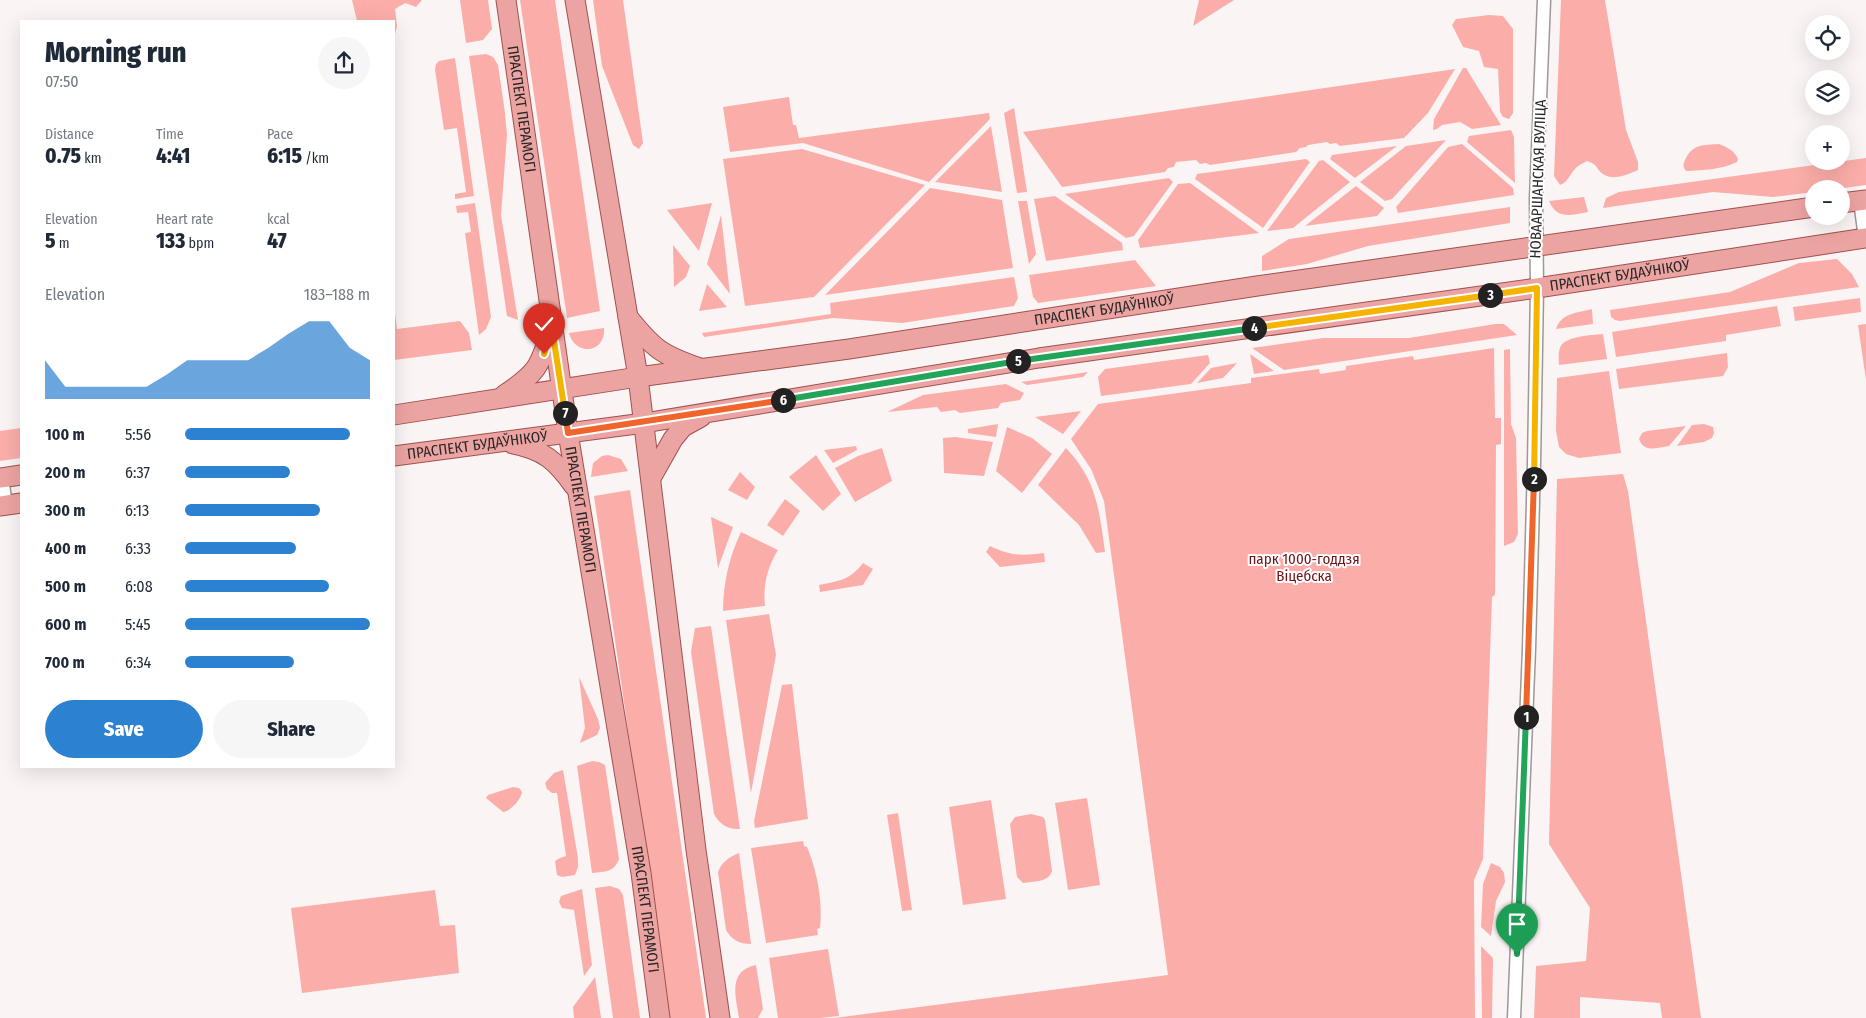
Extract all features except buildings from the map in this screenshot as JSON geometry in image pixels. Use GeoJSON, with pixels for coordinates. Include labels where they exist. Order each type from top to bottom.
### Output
{"type":"FeatureCollection","features":[{"type":"Feature","properties":{"kind":"main road","name":"ПРАСПЕКТ ПЕРАМОГІ"},"geometry":{"type":"LineString","coordinates":[[506,0],[576,489],[641,873],[660,1018]]}},
{"type":"Feature","properties":{"kind":"main road"},"geometry":{"type":"LineString","coordinates":[[575,0],[638,377],[696,850],[720,1018]]}},
{"type":"Feature","properties":{"kind":"main road"},"geometry":{"type":"LineString","coordinates":[[1850,202],[1863,200]]}},
{"type":"Feature","properties":{"kind":"main road","name":"ПРАСПЕКТ БУДАЎНІКОЎ"},"geometry":{"type":"LineString","coordinates":[[395,415],[638,377],[907,340],[1221,292],[1805,208]]}},
{"type":"Feature","properties":{"kind":"main road","name":"ПРАСПЕКТ БУДАЎНІКОЎ"},"geometry":{"type":"LineString","coordinates":[[395,456],[644,423],[1039,358],[1537,288],[1866,238]]}},
{"type":"Feature","properties":{"kind":"main road"},"geometry":{"type":"LineString","coordinates":[[628,316],[646,338],[660,351],[676,360],[703,369]]}},
{"type":"Feature","properties":{"kind":"main road"},"geometry":{"type":"LineString","coordinates":[[497,399],[523,382],[536,370],[552,328]]}},
{"type":"Feature","properties":{"kind":"main road"},"geometry":{"type":"LineString","coordinates":[[651,478],[665,451],[683,427],[711,411]]}},
{"type":"Feature","properties":{"kind":"main road"},"geometry":{"type":"LineString","coordinates":[[504,442],[532,448],[550,458],[563,470],[576,489]]}},
{"type":"Feature","properties":{"kind":"main road"},"geometry":{"type":"LineString","coordinates":[[1,478],[20,475]]}},
{"type":"Feature","properties":{"kind":"street","name":"НОВААРШАНСКАЯ ВУЛІЦА"},"geometry":{"type":"LineString","coordinates":[[1514,1018],[1529,649],[1537,288],[1536,199],[1544,0]]}},
{"type":"Feature","properties":{"kind":"street"},"geometry":{"type":"LineString","coordinates":[[1863,200],[1866,238]]}},
{"type":"Feature","properties":{"kind":"street"},"geometry":{"type":"LineString","coordinates":[[1,478],[9,505]]}},
{"type":"Feature","properties":{"kind":"green space"},"geometry":{"type":"Polygon","coordinates":[[[352,0],[422,0],[416,7],[405,3],[395,9],[397,26],[395,34],[395,20],[357,20],[352,0]]]}},
{"type":"Feature","properties":{"kind":"green space"},"geometry":{"type":"Polygon","coordinates":[[[460,0],[488,0],[492,29],[483,40],[466,43],[460,0]]]}},
{"type":"Feature","properties":{"kind":"green space"},"geometry":{"type":"Polygon","coordinates":[[[520,0],[555,0],[600,311],[567,318],[520,0]]]}},
{"type":"Feature","properties":{"kind":"green space"},"geometry":{"type":"Polygon","coordinates":[[[593,0],[623,0],[643,143],[639,149],[633,145],[602,66],[593,0]]]}},
{"type":"Feature","properties":{"kind":"green space"},"geometry":{"type":"Polygon","coordinates":[[[1199,0],[1234,0],[1193,26],[1199,0]]]}},
{"type":"Feature","properties":{"kind":"green space"},"geometry":{"type":"Polygon","coordinates":[[[1561,0],[1605,0],[1626,130],[1638,162],[1638,170],[1629,174],[1620,177],[1607,176],[1595,165],[1587,161],[1579,165],[1567,180],[1560,185],[1554,176],[1561,0]]]}},
{"type":"Feature","properties":{"kind":"green space"},"geometry":{"type":"Polygon","coordinates":[[[1489,15],[1503,16],[1513,29],[1513,113],[1509,119],[1503,117],[1500,112],[1498,69],[1484,67],[1479,51],[1463,47],[1452,25],[1456,19],[1489,15]]]}},
{"type":"Feature","properties":{"kind":"green space"},"geometry":{"type":"Polygon","coordinates":[[[486,54],[493,57],[498,65],[505,113],[507,135],[501,215],[518,320],[507,316],[469,56],[486,54]]]}},
{"type":"Feature","properties":{"kind":"green space"},"geometry":{"type":"Polygon","coordinates":[[[455,58],[474,196],[455,199],[455,194],[466,192],[457,128],[444,130],[435,70],[436,64],[439,61],[455,58]]]}},
{"type":"Feature","properties":{"kind":"green space"},"geometry":{"type":"Polygon","coordinates":[[[1463,68],[1466,68],[1501,125],[1472,129],[1460,122],[1442,125],[1433,130],[1434,119],[1463,68]]]}},
{"type":"Feature","properties":{"kind":"green space"},"geometry":{"type":"Polygon","coordinates":[[[1455,69],[1428,113],[1404,138],[1340,146],[1336,143],[1330,144],[1327,142],[1308,145],[1296,152],[1210,165],[1206,163],[1200,164],[1196,160],[1176,162],[1174,167],[1168,168],[1165,172],[1062,187],[1023,132],[1455,69]]]}},
{"type":"Feature","properties":{"kind":"green space"},"geometry":{"type":"Polygon","coordinates":[[[789,97],[793,125],[796,125],[799,138],[989,113],[990,119],[929,182],[803,143],[730,152],[723,107],[789,97]]]}},
{"type":"Feature","properties":{"kind":"green space"},"geometry":{"type":"Polygon","coordinates":[[[1014,108],[1027,192],[1017,193],[1004,113],[1014,108]]]}},
{"type":"Feature","properties":{"kind":"green space"},"geometry":{"type":"Polygon","coordinates":[[[991,126],[1002,192],[935,182],[991,126]]]}},
{"type":"Feature","properties":{"kind":"green space"},"geometry":{"type":"Polygon","coordinates":[[[1511,130],[1514,137],[1515,183],[1467,142],[1469,136],[1511,130]]]}},
{"type":"Feature","properties":{"kind":"green space"},"geometry":{"type":"Polygon","coordinates":[[[1446,140],[1392,199],[1385,201],[1360,182],[1406,146],[1446,140]]]}},
{"type":"Feature","properties":{"kind":"green space"},"geometry":{"type":"Polygon","coordinates":[[[1462,144],[1513,188],[1514,195],[1398,213],[1396,207],[1448,147],[1462,144]]]}},
{"type":"Feature","properties":{"kind":"green space"},"geometry":{"type":"Polygon","coordinates":[[[1719,144],[1728,148],[1737,156],[1737,162],[1718,168],[1686,171],[1684,163],[1691,151],[1703,145],[1719,144]]]}},
{"type":"Feature","properties":{"kind":"green space"},"geometry":{"type":"Polygon","coordinates":[[[1397,146],[1355,178],[1330,159],[1332,155],[1397,146]]]}},
{"type":"Feature","properties":{"kind":"green space"},"geometry":{"type":"Polygon","coordinates":[[[802,149],[925,185],[814,297],[745,306],[723,159],[802,149]]]}},
{"type":"Feature","properties":{"kind":"green space"},"geometry":{"type":"Polygon","coordinates":[[[1866,158],[1866,185],[1850,187],[1850,180],[1805,180],[1805,193],[1773,197],[1713,192],[1603,208],[1606,198],[1619,192],[1805,166],[1805,170],[1850,170],[1850,160],[1866,158]]]}},
{"type":"Feature","properties":{"kind":"green space"},"geometry":{"type":"Polygon","coordinates":[[[1306,159],[1310,162],[1263,228],[1195,179],[1197,174],[1306,159]]]}},
{"type":"Feature","properties":{"kind":"green space"},"geometry":{"type":"Polygon","coordinates":[[[1323,160],[1350,182],[1293,228],[1267,231],[1319,161],[1323,160]]]}},
{"type":"Feature","properties":{"kind":"green space"},"geometry":{"type":"Polygon","coordinates":[[[1169,178],[1173,182],[1134,236],[1126,238],[1065,194],[1169,178]]]}},
{"type":"Feature","properties":{"kind":"green space"},"geometry":{"type":"Polygon","coordinates":[[[1190,183],[1259,233],[1140,248],[1138,240],[1178,184],[1190,183]]]}},
{"type":"Feature","properties":{"kind":"green space"},"geometry":{"type":"Polygon","coordinates":[[[1356,186],[1384,208],[1377,216],[1305,226],[1356,186]]]}},
{"type":"Feature","properties":{"kind":"green space"},"geometry":{"type":"Polygon","coordinates":[[[930,188],[1002,200],[1013,268],[825,295],[930,188]]]}},
{"type":"Feature","properties":{"kind":"green space"},"geometry":{"type":"Polygon","coordinates":[[[1055,196],[1122,243],[1123,250],[1046,261],[1034,199],[1055,196]]]}},
{"type":"Feature","properties":{"kind":"green space"},"geometry":{"type":"Polygon","coordinates":[[[1584,197],[1588,212],[1576,214],[1560,214],[1552,207],[1549,201],[1584,197]]]}},
{"type":"Feature","properties":{"kind":"green space"},"geometry":{"type":"Polygon","coordinates":[[[1018,201],[1027,201],[1036,254],[1029,264],[1018,201]]]}},
{"type":"Feature","properties":{"kind":"green space"},"geometry":{"type":"Polygon","coordinates":[[[475,203],[491,317],[486,329],[479,335],[465,233],[471,232],[468,212],[457,213],[456,206],[475,203]]]}},
{"type":"Feature","properties":{"kind":"green space"},"geometry":{"type":"Polygon","coordinates":[[[712,203],[699,251],[667,210],[712,203]]]}},
{"type":"Feature","properties":{"kind":"green space"},"geometry":{"type":"Polygon","coordinates":[[[1510,207],[1510,223],[1368,246],[1307,264],[1262,271],[1262,256],[1289,239],[1510,207]]]}},
{"type":"Feature","properties":{"kind":"green space"},"geometry":{"type":"Polygon","coordinates":[[[721,215],[730,294],[707,264],[721,215]]]}},
{"type":"Feature","properties":{"kind":"green space"},"geometry":{"type":"Polygon","coordinates":[[[673,245],[690,266],[686,277],[674,287],[673,245]]]}},
{"type":"Feature","properties":{"kind":"green space"},"geometry":{"type":"Polygon","coordinates":[[[1837,259],[1852,274],[1859,287],[1620,321],[1611,317],[1610,310],[1730,292],[1799,263],[1837,259]]]}},
{"type":"Feature","properties":{"kind":"green space"},"geometry":{"type":"Polygon","coordinates":[[[1135,260],[1156,286],[1038,303],[1033,297],[1029,275],[1135,260]]]}},
{"type":"Feature","properties":{"kind":"green space"},"geometry":{"type":"Polygon","coordinates":[[[1014,277],[1018,298],[1014,306],[902,323],[833,318],[704,337],[702,333],[831,314],[830,303],[1014,277]]]}},
{"type":"Feature","properties":{"kind":"green space"},"geometry":{"type":"Polygon","coordinates":[[[707,284],[727,307],[699,311],[707,284]]]}},
{"type":"Feature","properties":{"kind":"green space"},"geometry":{"type":"Polygon","coordinates":[[[1860,298],[1861,312],[1795,321],[1793,307],[1860,298]]]}},
{"type":"Feature","properties":{"kind":"green space"},"geometry":{"type":"Polygon","coordinates":[[[1777,306],[1781,326],[1726,335],[1726,341],[1616,357],[1612,332],[1777,306]]]}},
{"type":"Feature","properties":{"kind":"green space"},"geometry":{"type":"Polygon","coordinates":[[[1592,309],[1593,324],[1556,329],[1558,324],[1566,317],[1592,309]]]}},
{"type":"Feature","properties":{"kind":"green space"},"geometry":{"type":"Polygon","coordinates":[[[395,313],[397,329],[460,321],[469,333],[472,350],[395,360],[395,313]]]}},
{"type":"Feature","properties":{"kind":"green space"},"geometry":{"type":"Polygon","coordinates":[[[1504,324],[1517,335],[1284,370],[1252,348],[1323,338],[1409,338],[1504,324]]]}},
{"type":"Feature","properties":{"kind":"green space"},"geometry":{"type":"Polygon","coordinates":[[[1866,324],[1866,380],[1858,325],[1866,324]]]}},
{"type":"Feature","properties":{"kind":"green space"},"geometry":{"type":"Polygon","coordinates":[[[604,328],[600,343],[590,349],[583,349],[577,346],[572,341],[569,333],[604,328]]]}},
{"type":"Feature","properties":{"kind":"green space"},"geometry":{"type":"Polygon","coordinates":[[[1603,334],[1607,359],[1559,365],[1559,350],[1566,341],[1578,337],[1603,334]]]}},
{"type":"Feature","properties":{"kind":"green space","name":"парк 1000-годдзя Віцебска"},"geometry":{"type":"Polygon","coordinates":[[[1494,348],[1495,418],[1501,418],[1501,444],[1496,445],[1495,595],[1492,597],[1483,859],[1474,880],[1475,1018],[834,1018],[1168,975],[1104,501],[1091,469],[1071,439],[1098,404],[1251,383],[1251,378],[1319,369],[1320,374],[1346,370],[1346,366],[1413,356],[1414,360],[1494,348]]]}},
{"type":"Feature","properties":{"kind":"green space"},"geometry":{"type":"Polygon","coordinates":[[[1510,349],[1511,424],[1516,438],[1518,534],[1514,542],[1504,546],[1504,350],[1510,349]]]}},
{"type":"Feature","properties":{"kind":"green space"},"geometry":{"type":"Polygon","coordinates":[[[1727,353],[1728,367],[1723,376],[1619,389],[1616,369],[1727,353]]]}},
{"type":"Feature","properties":{"kind":"green space"},"geometry":{"type":"Polygon","coordinates":[[[1250,354],[1274,371],[1254,374],[1250,354]]]}},
{"type":"Feature","properties":{"kind":"green space"},"geometry":{"type":"Polygon","coordinates":[[[1208,355],[1210,363],[1191,384],[1101,396],[1098,377],[1105,369],[1208,355]]]}},
{"type":"Feature","properties":{"kind":"green space"},"geometry":{"type":"Polygon","coordinates":[[[1237,363],[1223,378],[1197,383],[1211,368],[1237,363]]]}},
{"type":"Feature","properties":{"kind":"green space"},"geometry":{"type":"Polygon","coordinates":[[[1609,371],[1621,453],[1579,458],[1566,454],[1559,447],[1556,431],[1557,378],[1609,371]]]}},
{"type":"Feature","properties":{"kind":"green space"},"geometry":{"type":"Polygon","coordinates":[[[1088,372],[1083,377],[1027,385],[1021,382],[1088,372]]]}},
{"type":"Feature","properties":{"kind":"green space"},"geometry":{"type":"Polygon","coordinates":[[[1006,384],[1024,393],[1020,400],[1001,403],[998,408],[960,413],[955,410],[941,412],[937,407],[887,412],[923,395],[1006,384]]]}},
{"type":"Feature","properties":{"kind":"green space"},"geometry":{"type":"Polygon","coordinates":[[[1081,411],[1063,434],[1035,417],[1081,411]]]}},
{"type":"Feature","properties":{"kind":"green space"},"geometry":{"type":"Polygon","coordinates":[[[998,424],[996,437],[968,433],[968,429],[998,424]]]}},
{"type":"Feature","properties":{"kind":"green space"},"geometry":{"type":"Polygon","coordinates":[[[1704,424],[1713,427],[1714,433],[1712,438],[1704,442],[1677,446],[1692,425],[1704,424]]]}},
{"type":"Feature","properties":{"kind":"green space"},"geometry":{"type":"Polygon","coordinates":[[[1686,426],[1669,446],[1648,448],[1639,439],[1642,433],[1647,431],[1686,426]]]}},
{"type":"Feature","properties":{"kind":"green space"},"geometry":{"type":"Polygon","coordinates":[[[1007,427],[1032,438],[1052,454],[1022,493],[996,471],[1007,427]]]}},
{"type":"Feature","properties":{"kind":"green space"},"geometry":{"type":"Polygon","coordinates":[[[20,428],[20,458],[0,461],[0,431],[20,428]]]}},
{"type":"Feature","properties":{"kind":"green space"},"geometry":{"type":"Polygon","coordinates":[[[955,437],[993,442],[984,476],[944,473],[943,438],[955,437]]]}},
{"type":"Feature","properties":{"kind":"green space"},"geometry":{"type":"Polygon","coordinates":[[[856,446],[857,450],[833,463],[824,450],[856,446]]]}},
{"type":"Feature","properties":{"kind":"green space"},"geometry":{"type":"Polygon","coordinates":[[[882,448],[892,481],[855,502],[835,468],[858,456],[882,448]]]}},
{"type":"Feature","properties":{"kind":"green space"},"geometry":{"type":"Polygon","coordinates":[[[1066,448],[1084,472],[1095,496],[1105,552],[1096,553],[1079,525],[1038,485],[1066,448]]]}},
{"type":"Feature","properties":{"kind":"green space"},"geometry":{"type":"Polygon","coordinates":[[[608,455],[621,459],[628,471],[591,477],[593,463],[602,456],[608,455]]]}},
{"type":"Feature","properties":{"kind":"green space"},"geometry":{"type":"Polygon","coordinates":[[[816,455],[841,494],[823,511],[789,477],[816,455]]]}},
{"type":"Feature","properties":{"kind":"green space"},"geometry":{"type":"Polygon","coordinates":[[[740,472],[755,487],[747,500],[728,490],[740,472]]]}},
{"type":"Feature","properties":{"kind":"green space"},"geometry":{"type":"Polygon","coordinates":[[[1623,474],[1628,491],[1701,1018],[1662,1018],[1660,1003],[1580,997],[1580,1018],[1534,1018],[1536,966],[1586,961],[1590,908],[1549,844],[1557,479],[1623,474]]]}},
{"type":"Feature","properties":{"kind":"green space"},"geometry":{"type":"Polygon","coordinates":[[[630,490],[706,1018],[670,1018],[594,496],[630,490]]]}},
{"type":"Feature","properties":{"kind":"green space"},"geometry":{"type":"Polygon","coordinates":[[[785,499],[800,511],[783,536],[767,525],[785,499]]]}},
{"type":"Feature","properties":{"kind":"green space"},"geometry":{"type":"Polygon","coordinates":[[[711,517],[733,527],[718,568],[711,517]]]}},
{"type":"Feature","properties":{"kind":"green space"},"geometry":{"type":"Polygon","coordinates":[[[741,532],[778,550],[771,563],[767,577],[765,606],[723,611],[728,571],[733,551],[741,532]]]}},
{"type":"Feature","properties":{"kind":"green space"},"geometry":{"type":"Polygon","coordinates":[[[990,546],[1004,552],[1016,554],[1044,553],[1045,562],[1000,567],[986,552],[990,546]]]}},
{"type":"Feature","properties":{"kind":"green space"},"geometry":{"type":"Polygon","coordinates":[[[863,563],[873,569],[863,585],[820,592],[819,585],[838,581],[849,576],[863,563]]]}},
{"type":"Feature","properties":{"kind":"green space"},"geometry":{"type":"Polygon","coordinates":[[[769,614],[776,655],[751,793],[726,620],[769,614]]]}},
{"type":"Feature","properties":{"kind":"green space"},"geometry":{"type":"Polygon","coordinates":[[[711,626],[740,829],[724,826],[714,814],[691,652],[695,628],[711,626]]]}},
{"type":"Feature","properties":{"kind":"green space"},"geometry":{"type":"Polygon","coordinates":[[[579,677],[598,719],[600,728],[597,735],[580,743],[585,728],[579,677]]]}},
{"type":"Feature","properties":{"kind":"green space"},"geometry":{"type":"Polygon","coordinates":[[[792,684],[808,819],[755,828],[754,821],[782,685],[792,684]]]}},
{"type":"Feature","properties":{"kind":"green space"},"geometry":{"type":"Polygon","coordinates":[[[592,761],[605,765],[619,859],[612,869],[592,873],[577,766],[592,761]]]}},
{"type":"Feature","properties":{"kind":"green space"},"geometry":{"type":"Polygon","coordinates":[[[563,770],[578,867],[575,875],[562,877],[557,875],[555,861],[566,856],[557,793],[552,793],[547,789],[545,783],[554,773],[563,770]]]}},
{"type":"Feature","properties":{"kind":"green space"},"geometry":{"type":"Polygon","coordinates":[[[513,787],[519,788],[522,792],[515,804],[506,811],[503,812],[486,798],[488,795],[513,787]]]}},
{"type":"Feature","properties":{"kind":"green space"},"geometry":{"type":"Polygon","coordinates":[[[1087,798],[1100,885],[1068,890],[1055,803],[1087,798]]]}},
{"type":"Feature","properties":{"kind":"green space"},"geometry":{"type":"Polygon","coordinates":[[[991,800],[1006,899],[963,905],[949,807],[991,800]]]}},
{"type":"Feature","properties":{"kind":"green space"},"geometry":{"type":"Polygon","coordinates":[[[898,813],[912,910],[902,911],[887,815],[898,813]]]}},
{"type":"Feature","properties":{"kind":"green space"},"geometry":{"type":"Polygon","coordinates":[[[1031,814],[1043,817],[1045,820],[1052,871],[1044,880],[1023,883],[1017,877],[1010,824],[1015,817],[1031,814]]]}},
{"type":"Feature","properties":{"kind":"green space"},"geometry":{"type":"Polygon","coordinates":[[[803,841],[811,856],[818,886],[821,918],[820,928],[817,929],[818,935],[766,943],[751,848],[803,841]]]}},
{"type":"Feature","properties":{"kind":"green space"},"geometry":{"type":"Polygon","coordinates":[[[739,853],[751,944],[736,941],[726,930],[718,872],[724,862],[739,853]]]}},
{"type":"Feature","properties":{"kind":"green space"},"geometry":{"type":"Polygon","coordinates":[[[1491,863],[1500,867],[1504,873],[1505,882],[1496,901],[1491,936],[1481,927],[1483,884],[1491,863]]]}},
{"type":"Feature","properties":{"kind":"green space"},"geometry":{"type":"Polygon","coordinates":[[[610,886],[619,889],[623,895],[640,1018],[613,1018],[595,888],[610,886]]]}},
{"type":"Feature","properties":{"kind":"green space"},"geometry":{"type":"Polygon","coordinates":[[[582,889],[592,965],[584,976],[574,910],[562,908],[559,902],[561,896],[582,889]]]}},
{"type":"Feature","properties":{"kind":"green space"},"geometry":{"type":"Polygon","coordinates":[[[435,890],[440,926],[455,925],[459,973],[302,993],[291,908],[435,890]]]}},
{"type":"Feature","properties":{"kind":"green space"},"geometry":{"type":"Polygon","coordinates":[[[1481,946],[1493,958],[1492,1018],[1482,1018],[1481,946]]]}},
{"type":"Feature","properties":{"kind":"green space"},"geometry":{"type":"Polygon","coordinates":[[[828,949],[839,1016],[778,1018],[769,958],[828,949]]]}},
{"type":"Feature","properties":{"kind":"green space"},"geometry":{"type":"Polygon","coordinates":[[[756,965],[763,1009],[758,1018],[739,1018],[735,994],[737,979],[747,968],[756,965]]]}},
{"type":"Feature","properties":{"kind":"green space"},"geometry":{"type":"Polygon","coordinates":[[[595,977],[601,1018],[574,1018],[573,1007],[595,977]]]}},
{"type":"Feature","properties":{"kind":"route"},"geometry":{"type":"LineString","coordinates":[[544,354],[552,328],[568,433],[644,423],[1039,358],[1537,288],[1529,649],[1517,954]]}}]}
